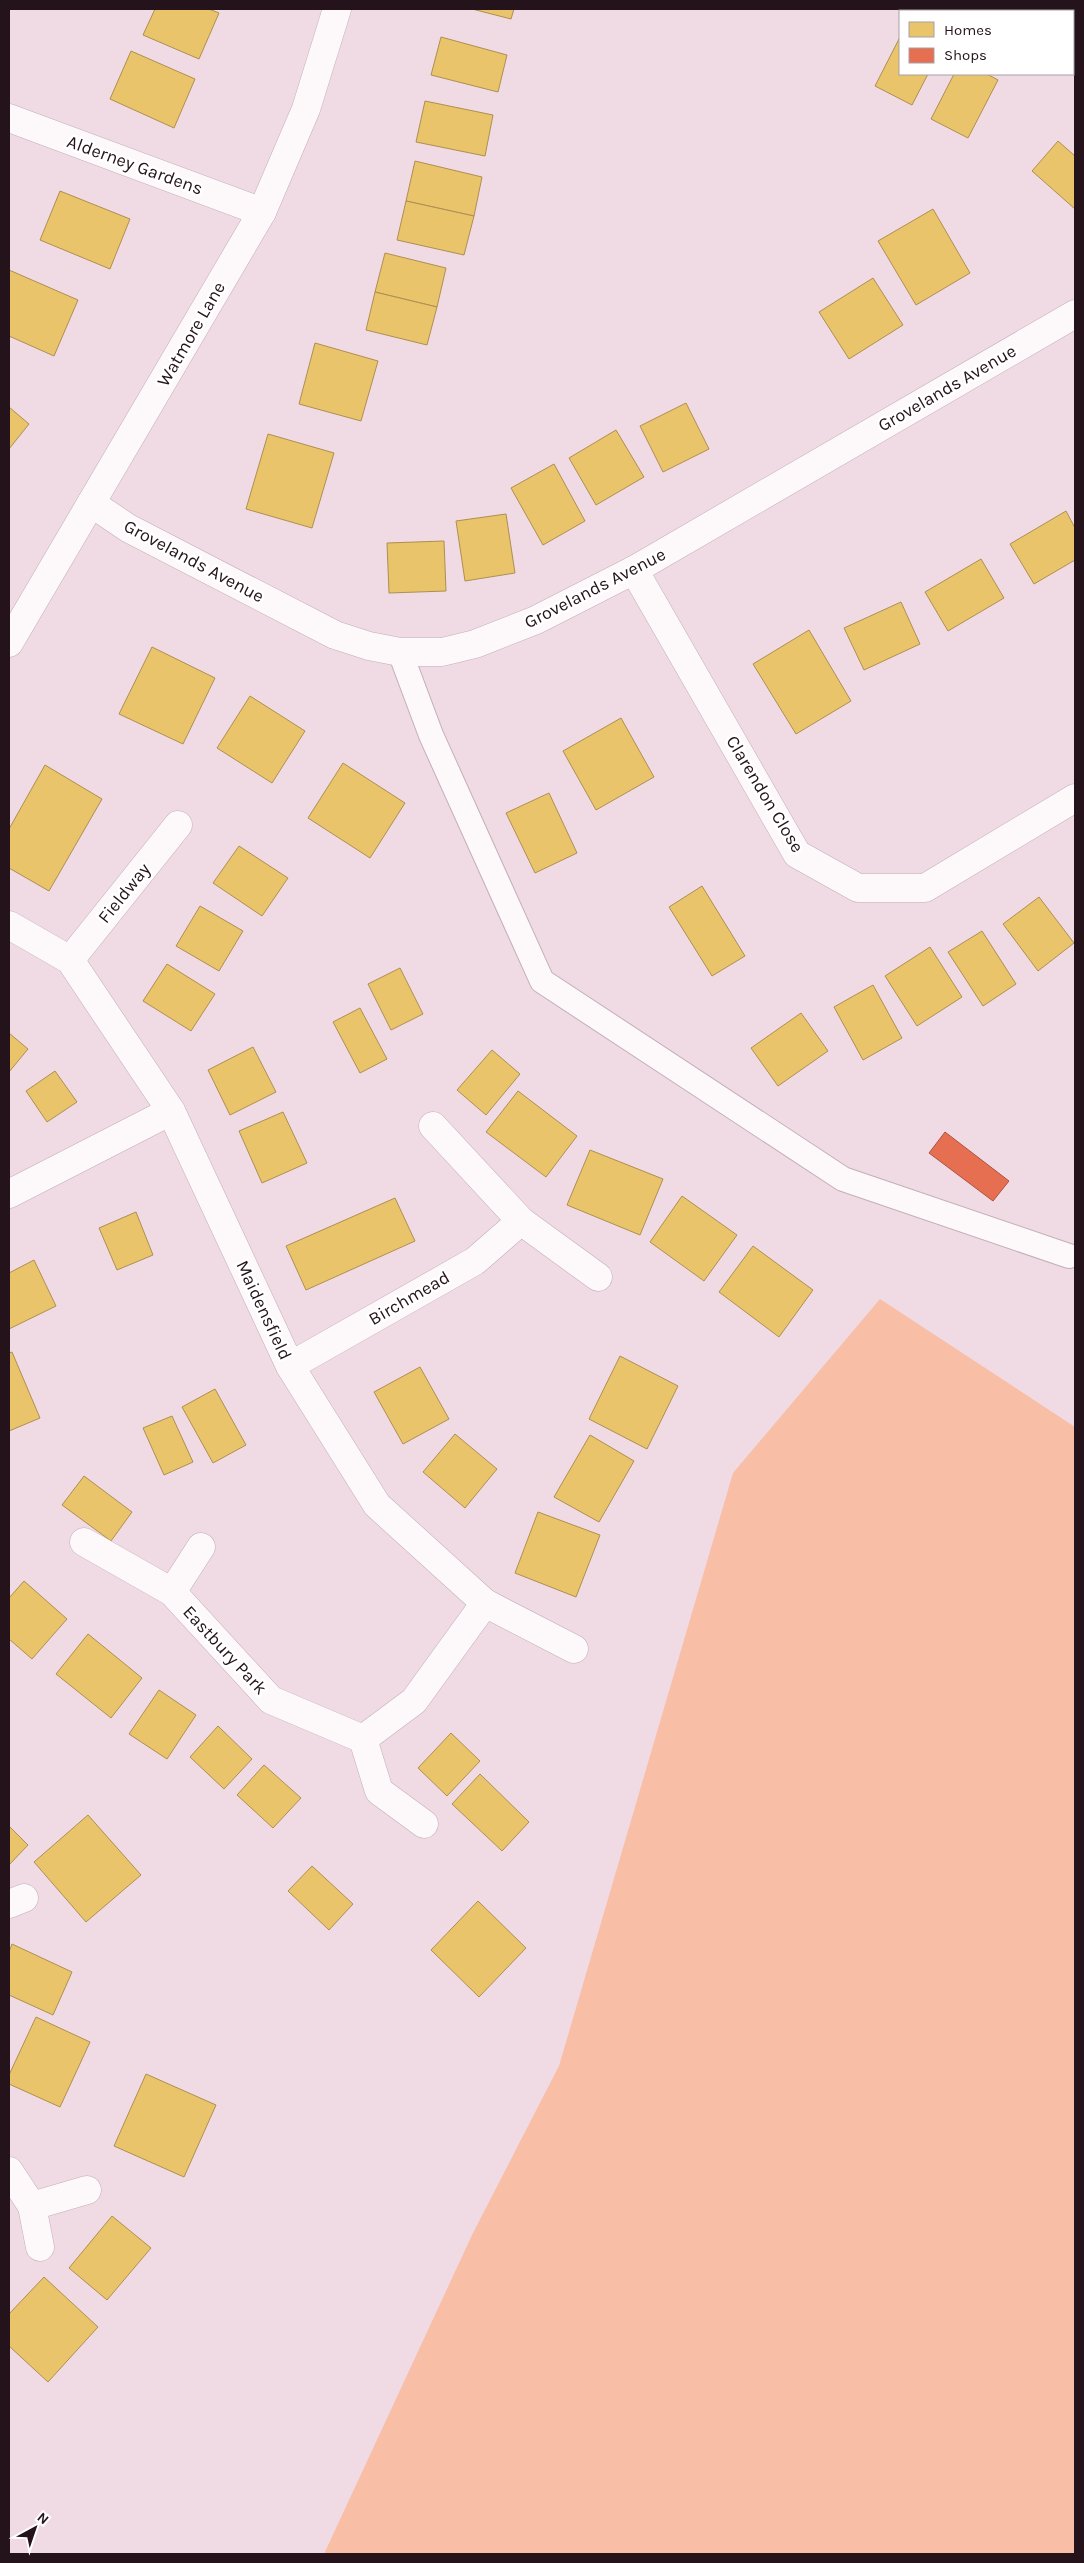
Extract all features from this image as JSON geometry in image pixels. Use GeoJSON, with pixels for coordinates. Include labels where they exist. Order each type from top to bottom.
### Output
{"type":"FeatureCollection","features":[{"type":"Feature","properties":{"kind":"street","name":"Watmore Lane"},"geometry":{"type":"LineString","coordinates":[[9,643],[262,212],[306,108],[337,9]]}},
{"type":"Feature","properties":{"kind":"street","name":"Alderney Gardens"},"geometry":{"type":"LineString","coordinates":[[9,118],[262,212]]}},
{"type":"Feature","properties":{"kind":"street","name":"Grovelands Avenue"},"geometry":{"type":"LineString","coordinates":[[91,503],[128,528],[335,635],[369,646],[400,652],[442,652],[475,644],[536,620],[634,570],[1075,314]]}},
{"type":"Feature","properties":{"kind":"street","name":"Clarendon Close"},"geometry":{"type":"LineString","coordinates":[[634,570],[797,854],[858,888],[925,888],[1075,798]]}},
{"type":"Feature","properties":{"kind":"street","name":"Fieldway"},"geometry":{"type":"LineString","coordinates":[[70,960],[178,826]]}},
{"type":"Feature","properties":{"kind":"street","name":"Maidensfield"},"geometry":{"type":"LineString","coordinates":[[9,925],[70,960],[171,1111],[290,1366],[377,1505],[485,1603],[574,1650]]}},
{"type":"Feature","properties":{"kind":"street"},"geometry":{"type":"LineString","coordinates":[[9,1194],[171,1111]]}},
{"type":"Feature","properties":{"kind":"street"},"geometry":{"type":"LineString","coordinates":[[433,1126],[521,1221],[598,1277]]}},
{"type":"Feature","properties":{"kind":"street","name":"Birchmead"},"geometry":{"type":"LineString","coordinates":[[290,1366],[475,1261],[521,1221]]}},
{"type":"Feature","properties":{"kind":"street","name":"Eastbury Park"},"geometry":{"type":"LineString","coordinates":[[84,1542],[172,1592],[270,1700],[363,1739]]}},
{"type":"Feature","properties":{"kind":"street","name":"Eastbury Park"},"geometry":{"type":"LineString","coordinates":[[172,1592],[201,1547]]}},
{"type":"Feature","properties":{"kind":"street"},"geometry":{"type":"LineString","coordinates":[[424,1824],[379,1791],[363,1739],[414,1701],[485,1603]]}},
{"type":"Feature","properties":{"kind":"street"},"geometry":{"type":"LineString","coordinates":[[9,2171],[32,2206],[40,2247]]}},
{"type":"Feature","properties":{"kind":"street"},"geometry":{"type":"LineString","coordinates":[[32,2206],[87,2190]]}},
{"type":"Feature","properties":{"kind":"lane"},"geometry":{"type":"LineString","coordinates":[[400,652],[431,734],[542,981],[843,1179],[1069,1256]]}},
{"type":"Feature","properties":{"kind":"shaded area"},"geometry":{"type":"Polygon","coordinates":[[[880,1299],[1075,1427],[1075,2554],[324,2554],[473,2233],[559,2066],[733,1473],[880,1299]]]}},
{"type":"Feature","properties":{"kind":"building: Homes"},"geometry":{"type":"Polygon","coordinates":[[[155,9],[209,9],[219,13],[199,59],[143,35],[155,9]]]}},
{"type":"Feature","properties":{"kind":"building: Homes"},"geometry":{"type":"Polygon","coordinates":[[[472,9],[514,9],[511,19],[472,9]]]}},
{"type":"Feature","properties":{"kind":"building: Homes"},"geometry":{"type":"Polygon","coordinates":[[[441,37],[507,55],[498,92],[431,75],[441,37]]]}},
{"type":"Feature","properties":{"kind":"building: Homes"},"geometry":{"type":"Polygon","coordinates":[[[899,39],[899,75],[927,75],[912,105],[875,86],[899,39]]]}},
{"type":"Feature","properties":{"kind":"building: Homes"},"geometry":{"type":"Polygon","coordinates":[[[131,51],[195,79],[174,128],[110,99],[131,51]]]}},
{"type":"Feature","properties":{"kind":"building: Homes"},"geometry":{"type":"Polygon","coordinates":[[[953,75],[989,75],[998,80],[968,138],[931,119],[953,75]]]}},
{"type":"Feature","properties":{"kind":"building: Homes"},"geometry":{"type":"Polygon","coordinates":[[[425,101],[493,115],[485,156],[416,142],[425,101]]]}},
{"type":"Feature","properties":{"kind":"building: Homes"},"geometry":{"type":"Polygon","coordinates":[[[1058,141],[1075,156],[1075,209],[1032,171],[1058,141]]]}},
{"type":"Feature","properties":{"kind":"building: Homes"},"geometry":{"type":"Polygon","coordinates":[[[415,161],[482,177],[474,216],[406,201],[415,161]]]}},
{"type":"Feature","properties":{"kind":"building: Homes"},"geometry":{"type":"Polygon","coordinates":[[[60,191],[130,219],[110,269],[40,240],[60,191]]]}},
{"type":"Feature","properties":{"kind":"building: Homes"},"geometry":{"type":"Polygon","coordinates":[[[406,201],[474,216],[464,255],[397,240],[406,201]]]}},
{"type":"Feature","properties":{"kind":"building: Homes"},"geometry":{"type":"Polygon","coordinates":[[[933,209],[970,273],[916,305],[878,241],[933,209]]]}},
{"type":"Feature","properties":{"kind":"building: Homes"},"geometry":{"type":"Polygon","coordinates":[[[385,253],[446,268],[437,307],[375,292],[385,253]]]}},
{"type":"Feature","properties":{"kind":"building: Homes"},"geometry":{"type":"Polygon","coordinates":[[[9,270],[78,300],[54,356],[9,336],[9,270]]]}},
{"type":"Feature","properties":{"kind":"building: Homes"},"geometry":{"type":"Polygon","coordinates":[[[873,278],[903,325],[849,359],[819,312],[873,278]]]}},
{"type":"Feature","properties":{"kind":"building: Homes"},"geometry":{"type":"Polygon","coordinates":[[[375,292],[437,307],[427,345],[366,330],[375,292]]]}},
{"type":"Feature","properties":{"kind":"building: Homes"},"geometry":{"type":"Polygon","coordinates":[[[315,343],[378,361],[361,421],[299,404],[315,343]]]}},
{"type":"Feature","properties":{"kind":"building: Homes"},"geometry":{"type":"Polygon","coordinates":[[[686,403],[709,449],[663,472],[640,426],[686,403]]]}},
{"type":"Feature","properties":{"kind":"building: Homes"},"geometry":{"type":"Polygon","coordinates":[[[9,407],[29,424],[9,449],[9,407]]]}},
{"type":"Feature","properties":{"kind":"building: Homes"},"geometry":{"type":"Polygon","coordinates":[[[616,430],[644,477],[596,505],[569,458],[616,430]]]}},
{"type":"Feature","properties":{"kind":"building: Homes"},"geometry":{"type":"Polygon","coordinates":[[[268,434],[334,453],[312,528],[246,509],[268,434]]]}},
{"type":"Feature","properties":{"kind":"building: Homes"},"geometry":{"type":"Polygon","coordinates":[[[554,464],[585,521],[543,545],[511,488],[554,464]]]}},
{"type":"Feature","properties":{"kind":"building: Homes"},"geometry":{"type":"Polygon","coordinates":[[[1066,511],[1075,528],[1075,560],[1034,584],[1010,544],[1066,511]]]}},
{"type":"Feature","properties":{"kind":"building: Homes"},"geometry":{"type":"Polygon","coordinates":[[[506,514],[515,573],[465,581],[456,521],[506,514]]]}},
{"type":"Feature","properties":{"kind":"building: Homes"},"geometry":{"type":"Polygon","coordinates":[[[444,541],[446,591],[389,593],[387,543],[444,541]]]}},
{"type":"Feature","properties":{"kind":"building: Homes"},"geometry":{"type":"Polygon","coordinates":[[[981,559],[1004,598],[948,631],[925,592],[981,559]]]}},
{"type":"Feature","properties":{"kind":"building: Homes"},"geometry":{"type":"Polygon","coordinates":[[[901,602],[920,644],[864,670],[844,628],[901,602]]]}},
{"type":"Feature","properties":{"kind":"building: Homes"},"geometry":{"type":"Polygon","coordinates":[[[809,630],[851,701],[796,734],[753,664],[809,630]]]}},
{"type":"Feature","properties":{"kind":"building: Homes"},"geometry":{"type":"Polygon","coordinates":[[[152,647],[215,678],[183,744],[119,714],[152,647]]]}},
{"type":"Feature","properties":{"kind":"building: Homes"},"geometry":{"type":"Polygon","coordinates":[[[250,696],[305,731],[272,783],[217,748],[250,696]]]}},
{"type":"Feature","properties":{"kind":"building: Homes"},"geometry":{"type":"Polygon","coordinates":[[[621,718],[654,777],[596,810],[563,751],[621,718]]]}},
{"type":"Feature","properties":{"kind":"building: Homes"},"geometry":{"type":"Polygon","coordinates":[[[343,763],[405,803],[370,858],[308,818],[343,763]]]}},
{"type":"Feature","properties":{"kind":"building: Homes"},"geometry":{"type":"Polygon","coordinates":[[[45,765],[102,799],[49,891],[9,868],[9,829],[45,765]]]}},
{"type":"Feature","properties":{"kind":"building: Homes"},"geometry":{"type":"Polygon","coordinates":[[[549,793],[577,853],[535,873],[506,813],[549,793]]]}},
{"type":"Feature","properties":{"kind":"building: Homes"},"geometry":{"type":"Polygon","coordinates":[[[239,846],[288,878],[262,916],[213,883],[239,846]]]}},
{"type":"Feature","properties":{"kind":"building: Homes"},"geometry":{"type":"Polygon","coordinates":[[[702,886],[745,956],[712,976],[669,907],[702,886]]]}},
{"type":"Feature","properties":{"kind":"building: Homes"},"geometry":{"type":"Polygon","coordinates":[[[1039,897],[1074,943],[1038,971],[1003,924],[1039,897]]]}},
{"type":"Feature","properties":{"kind":"building: Homes"},"geometry":{"type":"Polygon","coordinates":[[[200,906],[243,931],[219,971],[176,946],[200,906]]]}},
{"type":"Feature","properties":{"kind":"building: Homes"},"geometry":{"type":"Polygon","coordinates":[[[982,931],[1016,984],[983,1006],[948,952],[982,931]]]}},
{"type":"Feature","properties":{"kind":"building: Homes"},"geometry":{"type":"Polygon","coordinates":[[[930,947],[962,997],[917,1026],[885,976],[930,947]]]}},
{"type":"Feature","properties":{"kind":"building: Homes"},"geometry":{"type":"Polygon","coordinates":[[[167,964],[215,994],[191,1031],[143,1001],[167,964]]]}},
{"type":"Feature","properties":{"kind":"building: Homes"},"geometry":{"type":"Polygon","coordinates":[[[400,968],[423,1014],[391,1030],[368,984],[400,968]]]}},
{"type":"Feature","properties":{"kind":"building: Homes"},"geometry":{"type":"Polygon","coordinates":[[[873,985],[902,1038],[863,1060],[834,1007],[873,985]]]}},
{"type":"Feature","properties":{"kind":"building: Homes"},"geometry":{"type":"Polygon","coordinates":[[[360,1008],[387,1059],[360,1073],[333,1022],[360,1008]]]}},
{"type":"Feature","properties":{"kind":"building: Homes"},"geometry":{"type":"Polygon","coordinates":[[[801,1013],[828,1051],[778,1086],[751,1048],[801,1013]]]}},
{"type":"Feature","properties":{"kind":"building: Homes"},"geometry":{"type":"Polygon","coordinates":[[[9,1033],[28,1049],[9,1072],[9,1033]]]}},
{"type":"Feature","properties":{"kind":"building: Homes"},"geometry":{"type":"Polygon","coordinates":[[[253,1047],[276,1092],[230,1115],[208,1070],[253,1047]]]}},
{"type":"Feature","properties":{"kind":"building: Homes"},"geometry":{"type":"Polygon","coordinates":[[[492,1050],[520,1074],[486,1115],[457,1090],[492,1050]]]}},
{"type":"Feature","properties":{"kind":"building: Homes"},"geometry":{"type":"Polygon","coordinates":[[[55,1071],[77,1102],[47,1122],[26,1091],[55,1071]]]}},
{"type":"Feature","properties":{"kind":"building: Homes"},"geometry":{"type":"Polygon","coordinates":[[[518,1091],[577,1136],[546,1177],[486,1132],[518,1091]]]}},
{"type":"Feature","properties":{"kind":"building: Homes"},"geometry":{"type":"Polygon","coordinates":[[[283,1112],[307,1163],[262,1183],[239,1131],[283,1112]]]}},
{"type":"Feature","properties":{"kind":"building: Homes"},"geometry":{"type":"Polygon","coordinates":[[[590,1150],[663,1179],[640,1235],[567,1205],[590,1150]]]}},
{"type":"Feature","properties":{"kind":"building: Homes"},"geometry":{"type":"Polygon","coordinates":[[[682,1196],[737,1235],[704,1281],[650,1242],[682,1196]]]}},
{"type":"Feature","properties":{"kind":"building: Homes"},"geometry":{"type":"Polygon","coordinates":[[[395,1198],[415,1241],[306,1290],[286,1246],[395,1198]]]}},
{"type":"Feature","properties":{"kind":"building: Homes"},"geometry":{"type":"Polygon","coordinates":[[[136,1212],[153,1255],[117,1270],[99,1228],[136,1212]]]}},
{"type":"Feature","properties":{"kind":"building: Homes"},"geometry":{"type":"Polygon","coordinates":[[[753,1246],[813,1290],[779,1337],[719,1292],[753,1246]]]}},
{"type":"Feature","properties":{"kind":"building: Homes"},"geometry":{"type":"Polygon","coordinates":[[[34,1260],[56,1306],[9,1329],[9,1273],[34,1260]]]}},
{"type":"Feature","properties":{"kind":"building: Homes"},"geometry":{"type":"Polygon","coordinates":[[[12,1352],[40,1418],[9,1431],[9,1353],[12,1352]]]}},
{"type":"Feature","properties":{"kind":"building: Homes"},"geometry":{"type":"Polygon","coordinates":[[[620,1356],[678,1386],[647,1449],[589,1419],[620,1356]]]}},
{"type":"Feature","properties":{"kind":"building: Homes"},"geometry":{"type":"Polygon","coordinates":[[[420,1367],[449,1419],[403,1444],[374,1392],[420,1367]]]}},
{"type":"Feature","properties":{"kind":"building: Homes"},"geometry":{"type":"Polygon","coordinates":[[[215,1389],[246,1445],[213,1463],[182,1407],[215,1389]]]}},
{"type":"Feature","properties":{"kind":"building: Homes"},"geometry":{"type":"Polygon","coordinates":[[[172,1416],[193,1462],[164,1475],[143,1428],[172,1416]]]}},
{"type":"Feature","properties":{"kind":"building: Homes"},"geometry":{"type":"Polygon","coordinates":[[[455,1434],[497,1469],[465,1508],[423,1472],[455,1434]]]}},
{"type":"Feature","properties":{"kind":"building: Homes"},"geometry":{"type":"Polygon","coordinates":[[[590,1435],[634,1461],[599,1522],[554,1497],[590,1435]]]}},
{"type":"Feature","properties":{"kind":"building: Homes"},"geometry":{"type":"Polygon","coordinates":[[[84,1476],[132,1512],[111,1541],[62,1505],[84,1476]]]}},
{"type":"Feature","properties":{"kind":"building: Homes"},"geometry":{"type":"Polygon","coordinates":[[[538,1512],[600,1535],[576,1597],[515,1573],[538,1512]]]}},
{"type":"Feature","properties":{"kind":"building: Homes"},"geometry":{"type":"Polygon","coordinates":[[[24,1581],[67,1619],[32,1659],[9,1639],[9,1598],[24,1581]]]}},
{"type":"Feature","properties":{"kind":"building: Homes"},"geometry":{"type":"Polygon","coordinates":[[[88,1634],[142,1678],[111,1718],[56,1674],[88,1634]]]}},
{"type":"Feature","properties":{"kind":"building: Homes"},"geometry":{"type":"Polygon","coordinates":[[[159,1690],[196,1715],[167,1759],[129,1734],[159,1690]]]}},
{"type":"Feature","properties":{"kind":"building: Homes"},"geometry":{"type":"Polygon","coordinates":[[[218,1726],[252,1759],[224,1789],[190,1757],[218,1726]]]}},
{"type":"Feature","properties":{"kind":"building: Homes"},"geometry":{"type":"Polygon","coordinates":[[[451,1733],[480,1761],[447,1796],[418,1768],[451,1733]]]}},
{"type":"Feature","properties":{"kind":"building: Homes"},"geometry":{"type":"Polygon","coordinates":[[[264,1765],[301,1798],[273,1828],[237,1795],[264,1765]]]}},
{"type":"Feature","properties":{"kind":"building: Homes"},"geometry":{"type":"Polygon","coordinates":[[[480,1774],[529,1822],[502,1851],[452,1804],[480,1774]]]}},
{"type":"Feature","properties":{"kind":"building: Homes"},"geometry":{"type":"Polygon","coordinates":[[[88,1815],[141,1875],[86,1922],[34,1862],[88,1815]]]}},
{"type":"Feature","properties":{"kind":"building: Homes"},"geometry":{"type":"Polygon","coordinates":[[[9,1826],[28,1845],[9,1865],[9,1826]]]}},
{"type":"Feature","properties":{"kind":"building: Homes"},"geometry":{"type":"Polygon","coordinates":[[[312,1866],[353,1904],[329,1930],[288,1891],[312,1866]]]}},
{"type":"Feature","properties":{"kind":"building: Homes"},"geometry":{"type":"Polygon","coordinates":[[[478,1901],[526,1948],[479,1997],[431,1950],[478,1901]]]}},
{"type":"Feature","properties":{"kind":"building: Homes"},"geometry":{"type":"Polygon","coordinates":[[[12,1944],[72,1972],[53,2015],[9,1995],[9,1952],[12,1944]]]}},
{"type":"Feature","properties":{"kind":"building: Homes"},"geometry":{"type":"Polygon","coordinates":[[[36,2017],[90,2042],[60,2107],[9,2084],[9,2075],[36,2017]]]}},
{"type":"Feature","properties":{"kind":"building: Homes"},"geometry":{"type":"Polygon","coordinates":[[[146,2074],[216,2105],[184,2177],[114,2146],[146,2074]]]}},
{"type":"Feature","properties":{"kind":"building: Homes"},"geometry":{"type":"Polygon","coordinates":[[[112,2216],[151,2248],[107,2300],[69,2268],[112,2216]]]}},
{"type":"Feature","properties":{"kind":"building: Homes"},"geometry":{"type":"Polygon","coordinates":[[[44,2277],[98,2327],[48,2382],[9,2346],[9,2314],[44,2277]]]}},
{"type":"Feature","properties":{"kind":"building: Shops"},"geometry":{"type":"Polygon","coordinates":[[[945,1132],[1009,1181],[993,1201],[929,1153],[945,1132]]]}}]}
